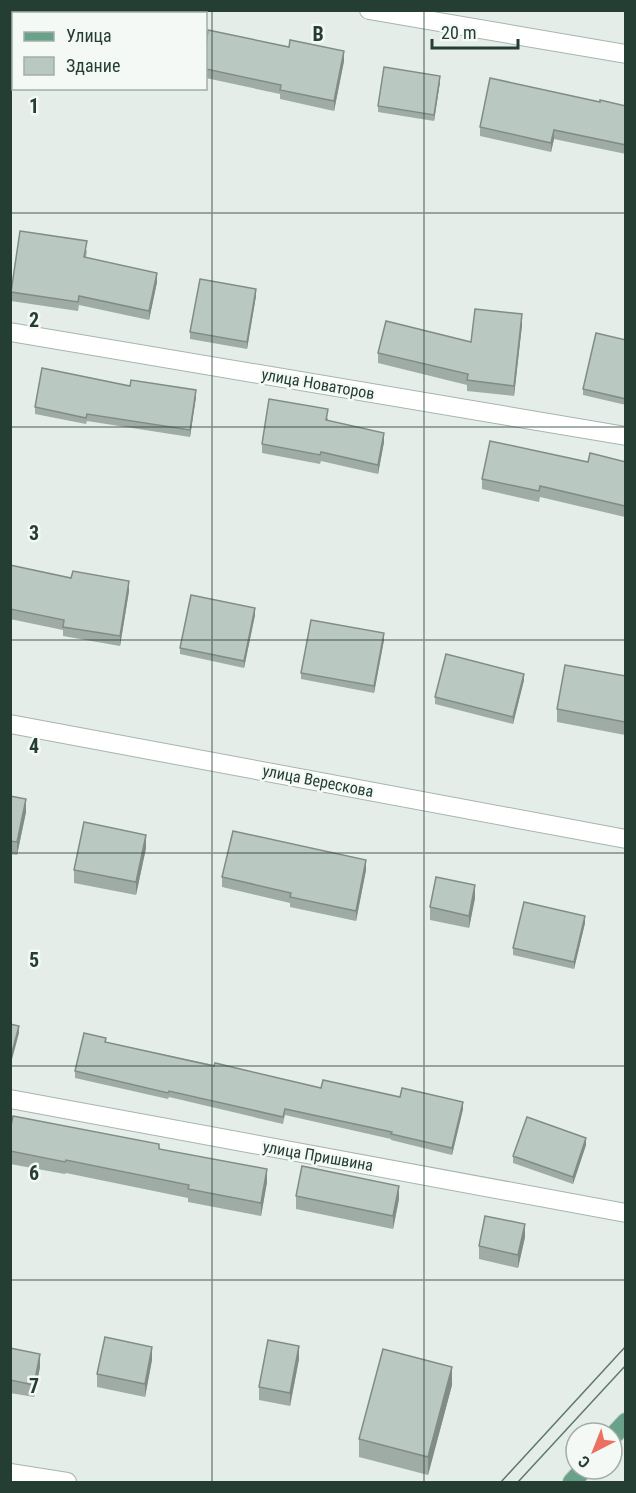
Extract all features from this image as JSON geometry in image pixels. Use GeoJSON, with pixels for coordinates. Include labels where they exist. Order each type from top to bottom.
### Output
{"type":"FeatureCollection","features":[{"type":"Feature","properties":{"kind":"street"},"geometry":{"type":"LineString","coordinates":[[369,10],[626,54]]}},
{"type":"Feature","properties":{"kind":"street","name":"улица Новаторов"},"geometry":{"type":"LineString","coordinates":[[10,332],[626,436]]}},
{"type":"Feature","properties":{"kind":"street","name":"улица Верескова"},"geometry":{"type":"LineString","coordinates":[[10,724],[626,839]]}},
{"type":"Feature","properties":{"kind":"street","name":"улица Пришвина"},"geometry":{"type":"LineString","coordinates":[[10,1099],[626,1213]]}},
{"type":"Feature","properties":{"kind":"street"},"geometry":{"type":"LineString","coordinates":[[10,1473],[68,1482]]}},
{"type":"Feature","properties":{"kind":"building"},"geometry":{"type":"Polygon","coordinates":[[[10,10],[51,11],[12,12],[12,62],[10,62],[10,10]]]}},
{"type":"Feature","properties":{"kind":"building"},"geometry":{"type":"Polygon","coordinates":[[[208,30],[289,47],[290,40],[344,51],[334,101],[280,90],[281,85],[207,69],[208,30]]]}},
{"type":"Feature","properties":{"kind":"building"},"geometry":{"type":"Polygon","coordinates":[[[384,67],[440,76],[434,115],[378,106],[384,67]]]}},
{"type":"Feature","properties":{"kind":"building"},"geometry":{"type":"Polygon","coordinates":[[[490,78],[626,106],[626,145],[554,130],[551,143],[480,127],[490,78]]]}},
{"type":"Feature","properties":{"kind":"building"},"geometry":{"type":"Polygon","coordinates":[[[20,231],[87,241],[84,257],[157,273],[149,311],[79,296],[78,302],[11,292],[20,231]]]}},
{"type":"Feature","properties":{"kind":"building"},"geometry":{"type":"Polygon","coordinates":[[[200,279],[256,289],[247,342],[190,332],[200,279]]]}},
{"type":"Feature","properties":{"kind":"building"},"geometry":{"type":"Polygon","coordinates":[[[475,309],[522,314],[514,386],[467,380],[468,374],[378,353],[386,321],[471,342],[475,309]]]}},
{"type":"Feature","properties":{"kind":"building"},"geometry":{"type":"Polygon","coordinates":[[[596,333],[626,340],[626,399],[583,389],[596,333]]]}},
{"type":"Feature","properties":{"kind":"building"},"geometry":{"type":"Polygon","coordinates":[[[42,368],[130,386],[131,380],[196,390],[190,430],[87,414],[86,418],[35,407],[42,368]]]}},
{"type":"Feature","properties":{"kind":"building"},"geometry":{"type":"Polygon","coordinates":[[[269,399],[328,409],[326,420],[384,433],[378,465],[321,452],[320,455],[262,444],[269,399]]]}},
{"type":"Feature","properties":{"kind":"building"},"geometry":{"type":"Polygon","coordinates":[[[490,441],[588,462],[590,453],[626,462],[625,506],[540,486],[539,491],[482,479],[490,441]]]}},
{"type":"Feature","properties":{"kind":"building"},"geometry":{"type":"Polygon","coordinates":[[[10,565],[71,578],[73,571],[129,581],[120,636],[63,627],[64,620],[10,609],[10,565]]]}},
{"type":"Feature","properties":{"kind":"building"},"geometry":{"type":"Polygon","coordinates":[[[191,595],[255,608],[244,661],[180,648],[191,595]]]}},
{"type":"Feature","properties":{"kind":"building"},"geometry":{"type":"Polygon","coordinates":[[[311,620],[384,633],[374,686],[301,673],[311,620]]]}},
{"type":"Feature","properties":{"kind":"building"},"geometry":{"type":"Polygon","coordinates":[[[446,654],[524,674],[513,717],[435,697],[446,654]]]}},
{"type":"Feature","properties":{"kind":"building"},"geometry":{"type":"Polygon","coordinates":[[[565,665],[626,676],[625,722],[557,709],[565,665]]]}},
{"type":"Feature","properties":{"kind":"building"},"geometry":{"type":"Polygon","coordinates":[[[10,796],[26,799],[17,842],[10,841],[10,796]]]}},
{"type":"Feature","properties":{"kind":"building"},"geometry":{"type":"Polygon","coordinates":[[[84,822],[146,835],[136,882],[74,870],[84,822]]]}},
{"type":"Feature","properties":{"kind":"building"},"geometry":{"type":"Polygon","coordinates":[[[233,831],[366,860],[356,911],[290,897],[291,893],[222,877],[233,831]]]}},
{"type":"Feature","properties":{"kind":"building"},"geometry":{"type":"Polygon","coordinates":[[[436,877],[475,885],[469,916],[430,907],[436,877]]]}},
{"type":"Feature","properties":{"kind":"building"},"geometry":{"type":"Polygon","coordinates":[[[524,902],[585,916],[574,962],[513,948],[524,902]]]}},
{"type":"Feature","properties":{"kind":"building"},"geometry":{"type":"Polygon","coordinates":[[[10,1024],[19,1026],[10,1060],[10,1024]]]}},
{"type":"Feature","properties":{"kind":"building"},"geometry":{"type":"Polygon","coordinates":[[[84,1033],[106,1038],[105,1042],[214,1066],[215,1063],[321,1088],[323,1080],[400,1097],[402,1088],[463,1102],[452,1148],[391,1134],[392,1132],[285,1109],[283,1117],[75,1071],[84,1033]]]}},
{"type":"Feature","properties":{"kind":"building"},"geometry":{"type":"Polygon","coordinates":[[[13,1116],[159,1144],[159,1149],[267,1169],[261,1203],[188,1189],[189,1185],[10,1151],[13,1116]]]}},
{"type":"Feature","properties":{"kind":"building"},"geometry":{"type":"Polygon","coordinates":[[[527,1117],[586,1138],[573,1177],[513,1156],[527,1117]]]}},
{"type":"Feature","properties":{"kind":"building"},"geometry":{"type":"Polygon","coordinates":[[[302,1166],[399,1186],[393,1216],[296,1196],[302,1166]]]}},
{"type":"Feature","properties":{"kind":"building"},"geometry":{"type":"Polygon","coordinates":[[[485,1216],[525,1224],[518,1255],[479,1246],[485,1216]]]}},
{"type":"Feature","properties":{"kind":"building"},"geometry":{"type":"Polygon","coordinates":[[[105,1337],[152,1347],[145,1384],[97,1374],[105,1337]]]}},
{"type":"Feature","properties":{"kind":"building"},"geometry":{"type":"Polygon","coordinates":[[[268,1340],[299,1346],[290,1393],[259,1387],[268,1340]]]}},
{"type":"Feature","properties":{"kind":"building"},"geometry":{"type":"Polygon","coordinates":[[[10,1348],[40,1354],[34,1385],[10,1380],[10,1348]]]}},
{"type":"Feature","properties":{"kind":"building"},"geometry":{"type":"Polygon","coordinates":[[[383,1349],[452,1367],[428,1457],[359,1439],[383,1349]]]}},
{"type":"Feature","properties":{"kind":"tram line"},"geometry":{"type":"LineString","coordinates":[[501,1482],[626,1346]]}},
{"type":"Feature","properties":{"kind":"tram line"},"geometry":{"type":"LineString","coordinates":[[518,1482],[626,1365]]}}]}
